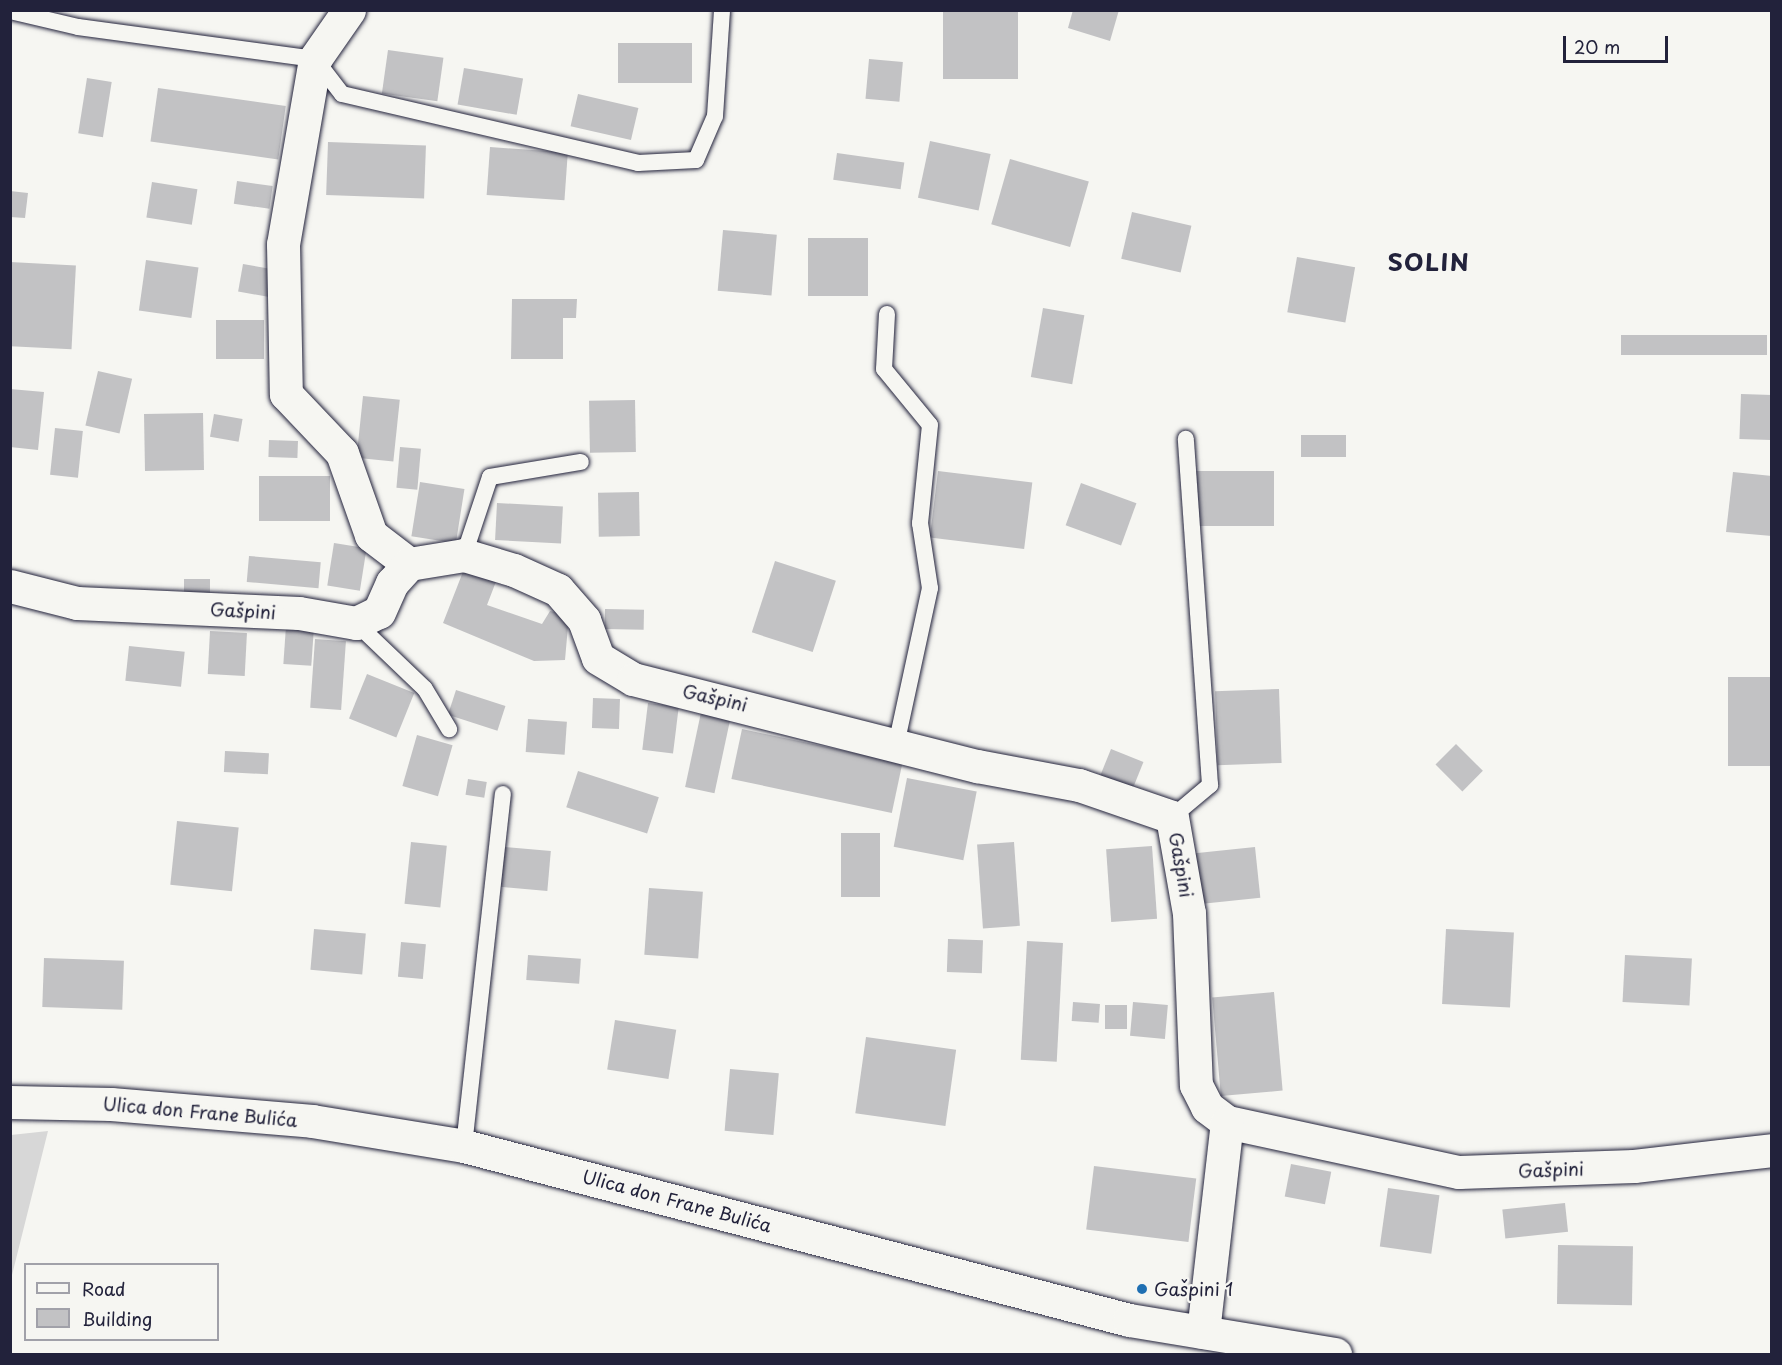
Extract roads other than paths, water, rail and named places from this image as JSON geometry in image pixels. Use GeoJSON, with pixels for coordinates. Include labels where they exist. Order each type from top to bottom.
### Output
{"type":"FeatureCollection","features":[{"type":"Feature","properties":{"kind":"street"},"geometry":{"type":"LineString","coordinates":[[349,10],[315,59],[283,244],[286,394],[342,453],[371,535],[409,564],[392,583],[379,612],[356,623]]}},
{"type":"Feature","properties":{"kind":"street","name":"Gašpini"},"geometry":{"type":"LineString","coordinates":[[409,564],[464,555],[558,590],[584,620],[598,658],[633,679],[896,745],[1079,784],[1172,817],[1189,913],[1196,1085],[1207,1107],[1227,1122],[1459,1172],[1634,1166],[1772,1150]]}},
{"type":"Feature","properties":{"kind":"street","name":"Gašpini"},"geometry":{"type":"LineString","coordinates":[[10,586],[77,603],[299,613],[356,623]]}},
{"type":"Feature","properties":{"kind":"street","name":"Ulica don Frane Bulića"},"geometry":{"type":"LineString","coordinates":[[10,1102],[111,1104],[312,1121],[464,1146],[1129,1320],[1335,1354]]}},
{"type":"Feature","properties":{"kind":"street"},"geometry":{"type":"LineString","coordinates":[[1203,1332],[1227,1122]]}},
{"type":"Feature","properties":{"kind":"lane"},"geometry":{"type":"LineString","coordinates":[[10,10],[78,27],[315,59],[342,94],[638,163],[696,160],[715,116],[722,10]]}},
{"type":"Feature","properties":{"kind":"lane"},"geometry":{"type":"LineString","coordinates":[[886,314],[884,369],[930,425],[920,524],[930,588],[896,745]]}},
{"type":"Feature","properties":{"kind":"lane"},"geometry":{"type":"LineString","coordinates":[[1172,817],[1210,784],[1186,439]]}},
{"type":"Feature","properties":{"kind":"lane"},"geometry":{"type":"LineString","coordinates":[[464,555],[490,477],[580,462]]}},
{"type":"Feature","properties":{"kind":"lane"},"geometry":{"type":"LineString","coordinates":[[356,623],[425,689],[450,729]]}},
{"type":"Feature","properties":{"kind":"lane"},"geometry":{"type":"LineString","coordinates":[[464,1146],[503,794]]}},
{"type":"Feature","properties":{"kind":"place","name":"Gašpini 1"},"geometry":{"type":"Point","coordinates":[1142,1289]}},
{"type":"Feature","properties":{"kind":"district","name":"SOLIN"},"geometry":{"type":"Point","coordinates":[1429,262]}}]}
